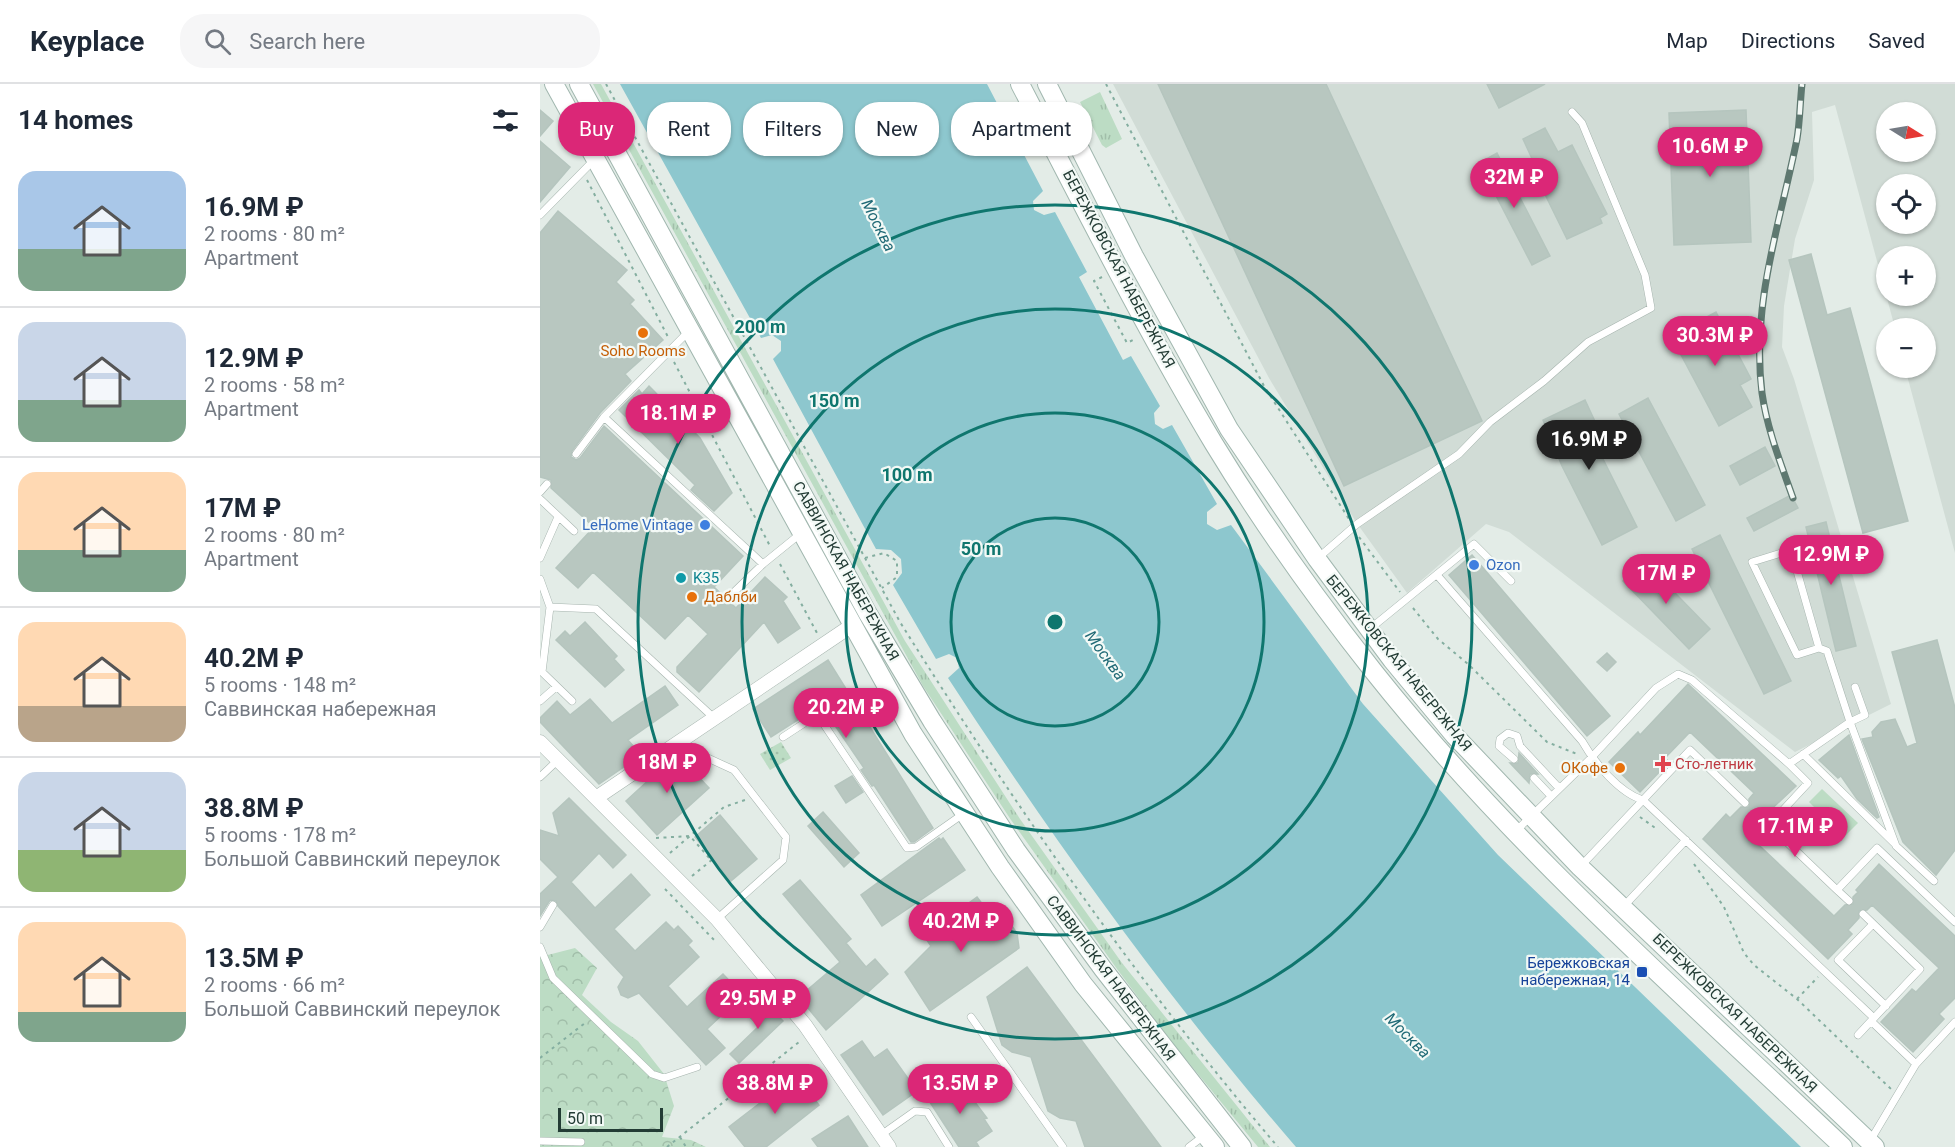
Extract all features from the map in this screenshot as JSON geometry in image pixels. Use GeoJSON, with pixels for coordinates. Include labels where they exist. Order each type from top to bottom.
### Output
{"type":"FeatureCollection","features":[{"type":"Feature","properties":{"kind":"main road","name":"САВВИНСКАЯ НАБЕРЕЖНАЯ"},"geometry":{"type":"LineString","coordinates":[[554,84],[800,534],[913,734],[964,813],[1083,984],[1210,1141]]}},
{"type":"Feature","properties":{"kind":"main road","name":"САВВИНСКАЯ НАБЕРЕЖНАЯ"},"geometry":{"type":"LineString","coordinates":[[579,84],[868,614],[932,721],[1017,850],[1103,969],[1242,1147]]}},
{"type":"Feature","properties":{"kind":"main road","name":"БЕРЕЖКОВСКАЯ НАБЕРЕЖНАЯ"},"geometry":{"type":"LineString","coordinates":[[1020,84],[1114,264],[1214,444],[1275,537],[1374,673],[1440,751],[1515,832],[1603,920],[1843,1147]]}},
{"type":"Feature","properties":{"kind":"main road","name":"БЕРЕЖКОВСКАЯ НАБЕРЕЖНАЯ"},"geometry":{"type":"LineString","coordinates":[[1047,84],[1134,256],[1229,429],[1317,559],[1369,630],[1454,735],[1530,816],[1580,867],[1872,1144]]}},
{"type":"Feature","properties":{"kind":"street"},"geometry":{"type":"LineString","coordinates":[[596,798],[851,626]]}},
{"type":"Feature","properties":{"kind":"street"},"geometry":{"type":"LineString","coordinates":[[540,742],[717,919],[805,1025],[889,1147]]}},
{"type":"Feature","properties":{"kind":"lane"},"geometry":{"type":"LineString","coordinates":[[1317,559],[1354,528],[1459,454],[1490,423],[1544,381],[1588,342],[1651,308],[1645,275],[1582,123],[1572,112]]}},
{"type":"Feature","properties":{"kind":"lane"},"geometry":{"type":"LineString","coordinates":[[540,215],[596,158]]}},
{"type":"Feature","properties":{"kind":"lane"},"geometry":{"type":"LineString","coordinates":[[576,454],[604,417],[689,331]]}},
{"type":"Feature","properties":{"kind":"lane"},"geometry":{"type":"LineString","coordinates":[[604,417],[763,564]]}},
{"type":"Feature","properties":{"kind":"lane"},"geometry":{"type":"LineString","coordinates":[[540,492],[548,484]]}},
{"type":"Feature","properties":{"kind":"lane"},"geometry":{"type":"LineString","coordinates":[[540,499],[574,531]]}},
{"type":"Feature","properties":{"kind":"lane"},"geometry":{"type":"LineString","coordinates":[[540,558],[558,517]]}},
{"type":"Feature","properties":{"kind":"lane"},"geometry":{"type":"LineString","coordinates":[[733,593],[774,554],[800,534]]}},
{"type":"Feature","properties":{"kind":"lane"},"geometry":{"type":"LineString","coordinates":[[1369,630],[1474,544],[1511,581]]}},
{"type":"Feature","properties":{"kind":"lane"},"geometry":{"type":"LineString","coordinates":[[1819,648],[1791,550],[1752,562],[1797,655],[1819,648],[1827,651],[1850,722],[1896,846]]}},
{"type":"Feature","properties":{"kind":"lane"},"geometry":{"type":"LineString","coordinates":[[1437,575],[1582,741],[1591,758],[1632,796],[1643,800],[1683,843],[1824,971],[1916,1064]]}},
{"type":"Feature","properties":{"kind":"lane"},"geometry":{"type":"LineString","coordinates":[[540,579],[550,607],[542,672],[572,701]]}},
{"type":"Feature","properties":{"kind":"lane"},"geometry":{"type":"LineString","coordinates":[[550,607],[596,609],[714,718]]}},
{"type":"Feature","properties":{"kind":"lane"},"geometry":{"type":"LineString","coordinates":[[1515,832],[1591,758],[1656,688],[1678,674],[1692,680],[1808,783],[1769,825]]}},
{"type":"Feature","properties":{"kind":"lane"},"geometry":{"type":"LineString","coordinates":[[540,701],[556,687]]}},
{"type":"Feature","properties":{"kind":"lane"},"geometry":{"type":"LineString","coordinates":[[1789,764],[1864,715],[1856,687]]}},
{"type":"Feature","properties":{"kind":"lane"},"geometry":{"type":"LineString","coordinates":[[783,737],[809,720],[823,723],[907,848],[916,847],[964,813]]}},
{"type":"Feature","properties":{"kind":"lane"},"geometry":{"type":"LineString","coordinates":[[1514,759],[1499,746],[1500,739],[1508,732],[1517,736],[1520,746],[1559,788]]}},
{"type":"Feature","properties":{"kind":"lane"},"geometry":{"type":"LineString","coordinates":[[682,740],[688,749],[734,770],[786,837],[783,860],[717,919]]}},
{"type":"Feature","properties":{"kind":"lane"},"geometry":{"type":"LineString","coordinates":[[1580,867],[1690,750],[1745,802]]}},
{"type":"Feature","properties":{"kind":"lane"},"geometry":{"type":"LineString","coordinates":[[1803,754],[1934,881]]}},
{"type":"Feature","properties":{"kind":"lane"},"geometry":{"type":"LineString","coordinates":[[540,777],[558,760]]}},
{"type":"Feature","properties":{"kind":"lane"},"geometry":{"type":"LineString","coordinates":[[1534,778],[1551,796]]}},
{"type":"Feature","properties":{"kind":"lane"},"geometry":{"type":"LineString","coordinates":[[1761,818],[1849,901]]}},
{"type":"Feature","properties":{"kind":"lane"},"geometry":{"type":"LineString","coordinates":[[1623,907],[1683,843]]}},
{"type":"Feature","properties":{"kind":"lane"},"geometry":{"type":"LineString","coordinates":[[1837,890],[1877,848],[1955,922]]}},
{"type":"Feature","properties":{"kind":"lane"},"geometry":{"type":"LineString","coordinates":[[540,927],[554,905]]}},
{"type":"Feature","properties":{"kind":"lane"},"geometry":{"type":"LineString","coordinates":[[1858,1035],[1920,969],[1863,914]]}},
{"type":"Feature","properties":{"kind":"lane"},"geometry":{"type":"LineString","coordinates":[[1873,924],[1838,960],[1886,1006]]}},
{"type":"Feature","properties":{"kind":"lane"},"geometry":{"type":"LineString","coordinates":[[540,950],[554,978],[652,1074],[664,1078],[697,1067]]}},
{"type":"Feature","properties":{"kind":"lane"},"geometry":{"type":"LineString","coordinates":[[971,1017],[1063,1147]]}},
{"type":"Feature","properties":{"kind":"lane"},"geometry":{"type":"LineString","coordinates":[[1872,1144],[1916,1064],[1955,1022]]}},
{"type":"Feature","properties":{"kind":"lane"},"geometry":{"type":"LineString","coordinates":[[881,1135],[915,1111],[927,1112],[949,1147]]}},
{"type":"Feature","properties":{"kind":"lane"},"geometry":{"type":"LineString","coordinates":[[540,1141],[581,1142]]}},
{"type":"Feature","properties":{"kind":"lane"},"geometry":{"type":"LineString","coordinates":[[1189,1147],[1210,1141]]}},
{"type":"Feature","properties":{"kind":"path"},"geometry":{"type":"LineString","coordinates":[[606,84],[865,558],[939,684],[1075,889],[1195,1048],[1278,1147]]}},
{"type":"Feature","properties":{"kind":"path"},"geometry":{"type":"LineString","coordinates":[[1106,84],[1264,386],[1354,528],[1406,600],[1438,639],[1468,664],[1547,742],[1562,750],[1591,758]]}},
{"type":"Feature","properties":{"kind":"path"},"geometry":{"type":"LineString","coordinates":[[582,171],[668,333],[669,352],[819,637]]}},
{"type":"Feature","properties":{"kind":"path"},"geometry":{"type":"LineString","coordinates":[[1102,277],[1094,281],[1127,343],[1135,339]]}},
{"type":"Feature","properties":{"kind":"path"},"geometry":{"type":"LineString","coordinates":[[865,558],[884,553],[897,561],[897,577],[882,588]]}},
{"type":"Feature","properties":{"kind":"path"},"geometry":{"type":"LineString","coordinates":[[668,855],[724,807],[755,796]]}},
{"type":"Feature","properties":{"kind":"path"},"geometry":{"type":"LineString","coordinates":[[1632,812],[1683,843],[1724,907],[1744,953],[1754,965],[1797,999],[1897,1095]]}},
{"type":"Feature","properties":{"kind":"path"},"geometry":{"type":"LineString","coordinates":[[651,838],[690,836]]}},
{"type":"Feature","properties":{"kind":"path"},"geometry":{"type":"LineString","coordinates":[[690,836],[712,860],[690,878]]}},
{"type":"Feature","properties":{"kind":"path"},"geometry":{"type":"LineString","coordinates":[[661,884],[724,950]]}},
{"type":"Feature","properties":{"kind":"path"},"geometry":{"type":"LineString","coordinates":[[1797,999],[1824,971]]}},
{"type":"Feature","properties":{"kind":"path"},"geometry":{"type":"LineString","coordinates":[[540,1058],[593,1017]]}},
{"type":"Feature","properties":{"kind":"path"},"geometry":{"type":"LineString","coordinates":[[667,1147],[801,1040]]}},
{"type":"Feature","properties":{"kind":"path"},"geometry":{"type":"LineString","coordinates":[[680,1137],[686,1147]]}},
{"type":"Feature","properties":{"kind":"shaded area"},"geometry":{"type":"Polygon","coordinates":[[[1113,84],[1955,84],[1955,553],[1908,378],[1936,378],[1936,318],[1892,318],[1889,306],[1936,306],[1936,246],[1876,246],[1876,257],[1835,105],[1812,112],[1814,180],[1795,239],[1784,306],[1782,347],[1794,379],[1891,704],[1795,752],[1509,532],[1486,524],[1407,593],[1356,522],[1269,378],[1113,84]]]}},
{"type":"Feature","properties":{"kind":"green space"},"geometry":{"type":"Polygon","coordinates":[[[593,84],[601,84],[611,102],[603,102],[593,84]]]}},
{"type":"Feature","properties":{"kind":"green space"},"geometry":{"type":"Polygon","coordinates":[[[1100,92],[1122,139],[1106,148],[1102,145],[1092,125],[1092,102],[1080,102],[1100,92]]]}},
{"type":"Feature","properties":{"kind":"green space"},"geometry":{"type":"Polygon","coordinates":[[[635,146],[905,641],[1020,819],[1122,963],[1270,1147],[1258,1147],[1170,1040],[1011,820],[923,686],[632,156],[635,156],[635,146]]]}},
{"type":"Feature","properties":{"kind":"green space"},"geometry":{"type":"Polygon","coordinates":[[[781,742],[791,758],[770,770],[760,754],[781,742]]]}},
{"type":"Feature","properties":{"kind":"green space"},"geometry":{"type":"Polygon","coordinates":[[[1822,789],[1858,823],[1844,837],[1809,802],[1822,789]]]}},
{"type":"Feature","properties":{"kind":"green space"},"geometry":{"type":"Polygon","coordinates":[[[575,948],[597,968],[582,995],[611,1022],[638,1041],[664,1074],[674,1106],[662,1137],[691,1140],[706,1147],[540,1147],[540,957],[575,948]]]}},
{"type":"Feature","properties":{"kind":"water","name":"Москва"},"geometry":{"type":"Polygon","coordinates":[[[620,84],[987,84],[996,102],[951,102],[951,156],[1025,156],[1043,191],[1033,201],[1034,210],[1044,215],[1055,212],[1087,272],[1079,277],[1123,360],[1131,356],[1160,406],[1154,413],[1155,424],[1163,429],[1172,425],[1217,504],[1207,512],[1207,524],[1217,530],[1231,525],[1363,704],[1498,855],[1801,1147],[1296,1147],[1203,1034],[1114,918],[1030,800],[948,678],[959,668],[957,658],[949,654],[936,659],[893,585],[902,573],[901,559],[891,550],[876,549],[773,359],[781,351],[781,341],[772,335],[761,338],[660,156],[731,156],[731,102],[647,102],[647,133],[635,111],[635,102],[630,102],[620,84]]]}},
{"type":"Feature","properties":{"kind":"building"},"geometry":{"type":"Polygon","coordinates":[[[1158,84],[1326,84],[1482,421],[1344,486],[1158,84]]]}},
{"type":"Feature","properties":{"kind":"building"},"geometry":{"type":"Polygon","coordinates":[[[1487,84],[1545,84],[1499,108],[1487,84]]]}},
{"type":"Feature","properties":{"kind":"building"},"geometry":{"type":"Polygon","coordinates":[[[540,110],[553,121],[540,136],[540,110]]]}},
{"type":"Feature","properties":{"kind":"building"},"geometry":{"type":"Polygon","coordinates":[[[1746,110],[1751,242],[1674,245],[1669,113],[1746,110]]]}},
{"type":"Feature","properties":{"kind":"building"},"geometry":{"type":"Polygon","coordinates":[[[1545,128],[1558,152],[1572,145],[1607,214],[1600,218],[1602,223],[1567,239],[1537,178],[1540,176],[1523,139],[1545,128]]]}},
{"type":"Feature","properties":{"kind":"building"},"geometry":{"type":"Polygon","coordinates":[[[540,141],[570,167],[540,202],[540,141]]]}},
{"type":"Feature","properties":{"kind":"building"},"geometry":{"type":"Polygon","coordinates":[[[1497,153],[1550,256],[1532,265],[1479,163],[1497,153]]]}},
{"type":"Feature","properties":{"kind":"building"},"geometry":{"type":"Polygon","coordinates":[[[558,211],[627,270],[616,282],[634,300],[630,304],[663,340],[625,374],[631,381],[600,413],[572,451],[571,457],[576,460],[580,458],[604,426],[743,556],[714,587],[736,608],[765,577],[787,597],[783,601],[800,628],[778,643],[764,622],[699,692],[677,672],[677,667],[708,634],[688,615],[665,639],[593,572],[578,588],[556,568],[594,527],[551,488],[551,480],[540,477],[540,233],[558,211]]]}},
{"type":"Feature","properties":{"kind":"building"},"geometry":{"type":"Polygon","coordinates":[[[1811,254],[1827,315],[1850,308],[1908,521],[1863,533],[1789,260],[1811,254]]]}},
{"type":"Feature","properties":{"kind":"building"},"geometry":{"type":"Polygon","coordinates":[[[1716,312],[1751,379],[1740,385],[1752,407],[1719,426],[1671,336],[1716,312]]]}},
{"type":"Feature","properties":{"kind":"building"},"geometry":{"type":"Polygon","coordinates":[[[649,386],[700,438],[732,493],[714,511],[691,490],[695,485],[619,410],[639,390],[642,394],[649,386]]]}},
{"type":"Feature","properties":{"kind":"building"},"geometry":{"type":"Polygon","coordinates":[[[1648,398],[1705,505],[1676,521],[1619,414],[1648,398]]]}},
{"type":"Feature","properties":{"kind":"building"},"geometry":{"type":"Polygon","coordinates":[[[1585,400],[1605,443],[1597,447],[1637,527],[1602,545],[1562,466],[1543,420],[1585,400]]]}},
{"type":"Feature","properties":{"kind":"building"},"geometry":{"type":"Polygon","coordinates":[[[1765,447],[1775,466],[1740,485],[1730,466],[1765,447]]]}},
{"type":"Feature","properties":{"kind":"building"},"geometry":{"type":"Polygon","coordinates":[[[1791,495],[1798,508],[1754,531],[1747,518],[1791,495]]]}},
{"type":"Feature","properties":{"kind":"building"},"geometry":{"type":"Polygon","coordinates":[[[1826,522],[1856,646],[1836,651],[1806,527],[1826,522]]]}},
{"type":"Feature","properties":{"kind":"building"},"geometry":{"type":"Polygon","coordinates":[[[1720,535],[1791,681],[1764,694],[1692,549],[1720,535]]]}},
{"type":"Feature","properties":{"kind":"building"},"geometry":{"type":"Polygon","coordinates":[[[1472,555],[1610,716],[1587,736],[1449,575],[1472,555]]]}},
{"type":"Feature","properties":{"kind":"building"},"geometry":{"type":"Polygon","coordinates":[[[1644,561],[1710,629],[1689,649],[1623,581],[1644,561]]]}},
{"type":"Feature","properties":{"kind":"building"},"geometry":{"type":"Polygon","coordinates":[[[585,622],[617,656],[614,659],[624,670],[605,687],[556,640],[565,631],[570,636],[585,622]]]}},
{"type":"Feature","properties":{"kind":"building"},"geometry":{"type":"Polygon","coordinates":[[[1937,640],[1955,708],[1955,850],[1936,875],[1903,842],[1862,739],[1873,737],[1872,732],[1881,722],[1895,719],[1907,747],[1917,743],[1892,652],[1937,640]]]}},
{"type":"Feature","properties":{"kind":"building"},"geometry":{"type":"Polygon","coordinates":[[[1607,653],[1616,662],[1607,671],[1597,662],[1607,653]]]}},
{"type":"Feature","properties":{"kind":"building"},"geometry":{"type":"Polygon","coordinates":[[[828,660],[933,828],[914,842],[911,842],[874,785],[872,786],[861,770],[864,768],[821,705],[771,737],[753,709],[828,660]]]}},
{"type":"Feature","properties":{"kind":"building"},"geometry":{"type":"Polygon","coordinates":[[[1688,684],[1796,786],[1746,833],[1834,916],[1845,905],[1853,904],[1853,897],[1858,892],[1856,890],[1879,864],[1955,936],[1955,998],[1939,1014],[1944,1019],[1913,1052],[1881,1022],[1912,989],[1916,992],[1939,968],[1872,905],[1867,910],[1859,911],[1859,918],[1848,930],[1852,934],[1828,959],[1703,839],[1726,814],[1730,818],[1741,807],[1749,807],[1749,799],[1754,793],[1690,732],[1665,758],[1669,762],[1640,792],[1609,762],[1638,732],[1640,735],[1688,684]]]}},
{"type":"Feature","properties":{"kind":"building"},"geometry":{"type":"Polygon","coordinates":[[[665,686],[678,705],[628,740],[641,755],[599,784],[540,722],[540,718],[557,701],[570,715],[590,699],[612,723],[665,686]]]}},
{"type":"Feature","properties":{"kind":"building"},"geometry":{"type":"Polygon","coordinates":[[[1849,735],[1879,817],[1877,818],[1857,799],[1841,776],[1838,778],[1819,760],[1849,735]]]}},
{"type":"Feature","properties":{"kind":"building"},"geometry":{"type":"Polygon","coordinates":[[[1519,753],[1538,774],[1530,774],[1529,783],[1510,763],[1518,763],[1519,753]]]}},
{"type":"Feature","properties":{"kind":"building"},"geometry":{"type":"Polygon","coordinates":[[[677,754],[709,788],[657,835],[626,801],[677,754]]]}},
{"type":"Feature","properties":{"kind":"building"},"geometry":{"type":"Polygon","coordinates":[[[852,776],[863,792],[846,803],[835,786],[852,776]]]}},
{"type":"Feature","properties":{"kind":"building"},"geometry":{"type":"Polygon","coordinates":[[[569,798],[626,855],[613,868],[599,853],[571,882],[595,908],[631,874],[650,895],[614,929],[635,951],[666,922],[674,930],[678,926],[692,941],[688,945],[699,957],[668,986],[687,1007],[723,974],[743,995],[707,1029],[725,1048],[706,1065],[639,993],[628,998],[621,995],[618,987],[624,977],[558,906],[556,901],[550,900],[540,916],[540,894],[558,877],[540,859],[540,830],[559,836],[553,813],[569,798]]]}},
{"type":"Feature","properties":{"kind":"building"},"geometry":{"type":"Polygon","coordinates":[[[823,812],[859,853],[844,867],[808,826],[823,812]]]}},
{"type":"Feature","properties":{"kind":"building"},"geometry":{"type":"Polygon","coordinates":[[[720,815],[757,859],[731,881],[695,837],[720,815]]]}},
{"type":"Feature","properties":{"kind":"building"},"geometry":{"type":"Polygon","coordinates":[[[939,838],[941,840],[943,838],[965,870],[882,926],[861,895],[939,838]]]}},
{"type":"Feature","properties":{"kind":"building"},"geometry":{"type":"Polygon","coordinates":[[[800,880],[851,939],[846,943],[866,967],[875,959],[888,974],[826,1030],[799,997],[840,962],[783,894],[800,880]]]}},
{"type":"Feature","properties":{"kind":"building"},"geometry":{"type":"Polygon","coordinates":[[[977,897],[989,913],[1009,922],[1017,933],[1019,948],[930,1011],[905,972],[931,946],[924,936],[977,897]]]}},
{"type":"Feature","properties":{"kind":"building"},"geometry":{"type":"Polygon","coordinates":[[[1027,967],[1161,1147],[1085,1147],[1076,1121],[1060,1118],[1048,1111],[1031,1057],[1012,1052],[1002,1045],[987,997],[1027,967]]]}},
{"type":"Feature","properties":{"kind":"building"},"geometry":{"type":"Polygon","coordinates":[[[762,999],[783,1021],[739,1063],[730,1054],[759,1026],[747,1014],[762,999]]]}},
{"type":"Feature","properties":{"kind":"building"},"geometry":{"type":"Polygon","coordinates":[[[862,1041],[874,1058],[887,1049],[917,1091],[883,1115],[841,1055],[862,1041]]]}},
{"type":"Feature","properties":{"kind":"building"},"geometry":{"type":"Polygon","coordinates":[[[796,1075],[819,1105],[766,1147],[745,1147],[729,1127],[796,1075]]]}},
{"type":"Feature","properties":{"kind":"building"},"geometry":{"type":"Polygon","coordinates":[[[939,1084],[946,1096],[962,1085],[987,1118],[984,1119],[992,1131],[976,1142],[979,1147],[959,1147],[924,1093],[939,1084]]]}},
{"type":"Feature","properties":{"kind":"building"},"geometry":{"type":"Polygon","coordinates":[[[848,1116],[868,1147],[818,1147],[812,1139],[848,1116]]]}},
{"type":"Feature","properties":{"kind":"railway"},"geometry":{"type":"LineString","coordinates":[[1793,498],[1767,420],[1762,393],[1760,328],[1769,264],[1797,139],[1802,84]]}},
{"type":"Feature","properties":{"kind":"place","name":"Soho Rooms"},"geometry":{"type":"Point","coordinates":[643,333]}},
{"type":"Feature","properties":{"kind":"place","name":"LeHome Vintage"},"geometry":{"type":"Point","coordinates":[705,525]}},
{"type":"Feature","properties":{"kind":"place","name":"Ozon"},"geometry":{"type":"Point","coordinates":[1474,565]}},
{"type":"Feature","properties":{"kind":"place","name":"K35"},"geometry":{"type":"Point","coordinates":[681,578]}},
{"type":"Feature","properties":{"kind":"place","name":"Даблби"},"geometry":{"type":"Point","coordinates":[692,597]}},
{"type":"Feature","properties":{"kind":"place","name":"Сто-летник"},"geometry":{"type":"Point","coordinates":[1663,764]}},
{"type":"Feature","properties":{"kind":"place","name":"ОКофе"},"geometry":{"type":"Point","coordinates":[1620,768]}},
{"type":"Feature","properties":{"kind":"place","name":"Бережковская набережная, 14"},"geometry":{"type":"Point","coordinates":[1642,972]}}]}
